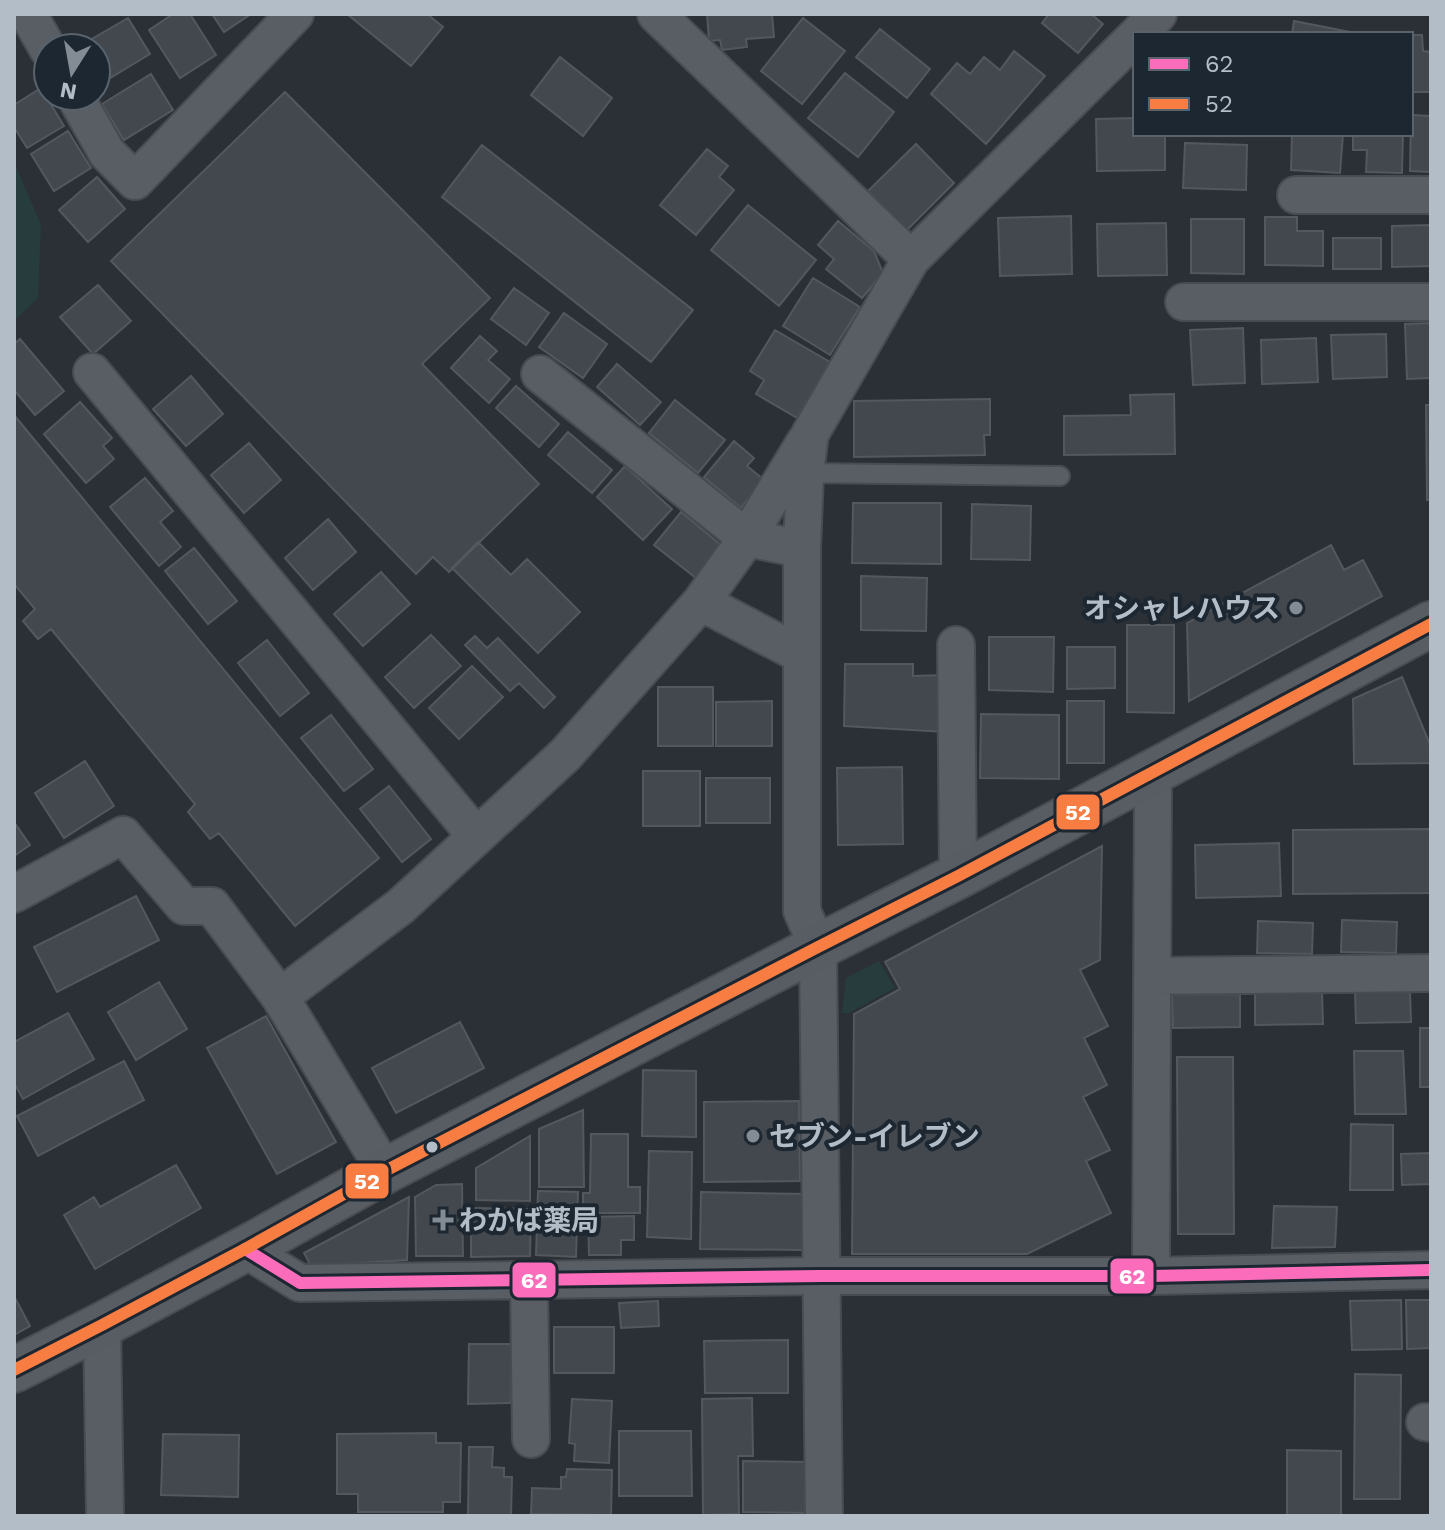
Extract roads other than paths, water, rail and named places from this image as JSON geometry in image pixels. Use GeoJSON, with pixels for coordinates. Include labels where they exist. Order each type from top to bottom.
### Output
{"type":"FeatureCollection","features":[{"type":"Feature","properties":{"kind":"street"},"geometry":{"type":"LineString","coordinates":[[28,14],[38,32]]}},
{"type":"Feature","properties":{"kind":"street"},"geometry":{"type":"LineString","coordinates":[[84,112],[107,153],[135,181],[295,14]]}},
{"type":"Feature","properties":{"kind":"street"},"geometry":{"type":"LineString","coordinates":[[656,14],[911,259]]}},
{"type":"Feature","properties":{"kind":"street"},"geometry":{"type":"LineString","coordinates":[[1139,32],[1158,14]]}},
{"type":"Feature","properties":{"kind":"street"},"geometry":{"type":"LineString","coordinates":[[280,997],[401,906],[565,755],[701,602],[747,538],[911,259],[1133,38]]}},
{"type":"Feature","properties":{"kind":"street"},"geometry":{"type":"LineString","coordinates":[[1296,195],[1431,195]]}},
{"type":"Feature","properties":{"kind":"street"},"geometry":{"type":"LineString","coordinates":[[1184,302],[1431,302]]}},
{"type":"Feature","properties":{"kind":"street"},"geometry":{"type":"LineString","coordinates":[[92,372],[476,836]]}},
{"type":"Feature","properties":{"kind":"street"},"geometry":{"type":"LineString","coordinates":[[540,374],[747,538],[802,549]]}},
{"type":"Feature","properties":{"kind":"street"},"geometry":{"type":"LineString","coordinates":[[810,434],[802,549],[802,911],[818,947],[824,1516]]}},
{"type":"Feature","properties":{"kind":"street"},"geometry":{"type":"LineString","coordinates":[[701,602],[802,655]]}},
{"type":"Feature","properties":{"kind":"street"},"geometry":{"type":"LineString","coordinates":[[14,1370],[245,1249],[385,1171],[958,876],[1431,624]]}},
{"type":"Feature","properties":{"kind":"street"},"geometry":{"type":"LineString","coordinates":[[956,645],[958,876]]}},
{"type":"Feature","properties":{"kind":"street"},"geometry":{"type":"LineString","coordinates":[[1151,1276],[1153,773]]}},
{"type":"Feature","properties":{"kind":"street"},"geometry":{"type":"LineString","coordinates":[[14,894],[123,835],[184,906],[212,906],[280,997],[385,1171]]}},
{"type":"Feature","properties":{"kind":"street"},"geometry":{"type":"LineString","coordinates":[[1152,976],[1431,973]]}},
{"type":"Feature","properties":{"kind":"street"},"geometry":{"type":"LineString","coordinates":[[245,1249],[300,1283],[821,1276],[1151,1276],[1431,1270]]}},
{"type":"Feature","properties":{"kind":"street"},"geometry":{"type":"LineString","coordinates":[[529,1281],[531,1439]]}},
{"type":"Feature","properties":{"kind":"street"},"geometry":{"type":"LineString","coordinates":[[102,1325],[105,1516]]}},
{"type":"Feature","properties":{"kind":"lane"},"geometry":{"type":"LineString","coordinates":[[805,473],[1060,476]]}},
{"type":"Feature","properties":{"kind":"place","name":"オシャレハウス"},"geometry":{"type":"Point","coordinates":[1296,608]}},
{"type":"Feature","properties":{"kind":"place","name":"セブン-イレブン"},"geometry":{"type":"Point","coordinates":[753,1136]}},
{"type":"Feature","properties":{"kind":"place","name":"わかば薬局"},"geometry":{"type":"Point","coordinates":[443,1220]}}]}
